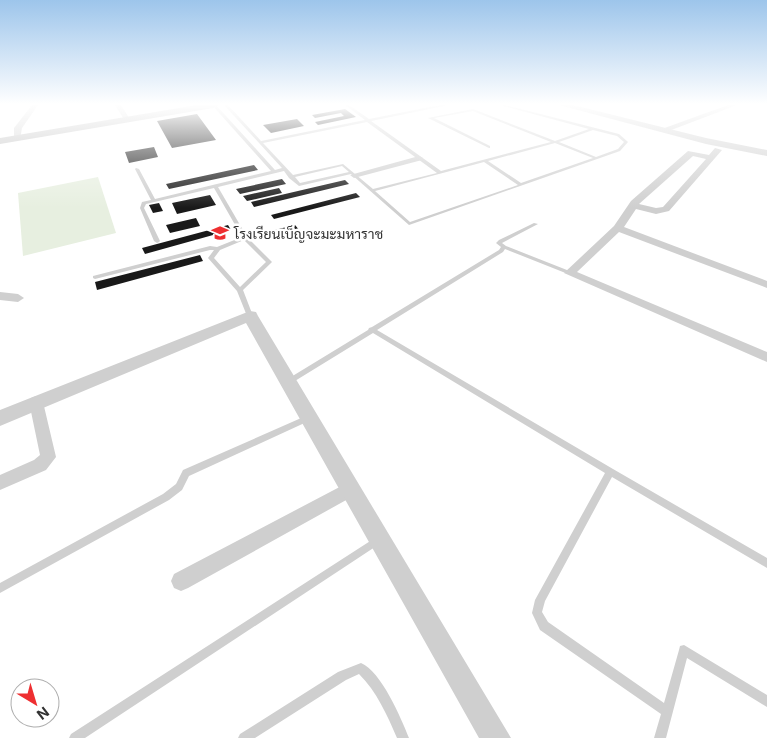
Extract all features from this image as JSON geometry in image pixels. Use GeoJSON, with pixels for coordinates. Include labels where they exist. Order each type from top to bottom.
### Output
{"type":"FeatureCollection","features":[{"type":"Feature","properties":{"kind":"street"},"geometry":{"type":"LineString","coordinates":[[706,139],[767,153]]}},
{"type":"Feature","properties":{"kind":"street"},"geometry":{"type":"LineString","coordinates":[[634,206],[656,211],[666,209],[715,154],[692,153],[634,203],[634,206],[618,228],[570,273],[767,357]]}},
{"type":"Feature","properties":{"kind":"street"},"geometry":{"type":"LineString","coordinates":[[353,174],[419,158]]}},
{"type":"Feature","properties":{"kind":"street"},"geometry":{"type":"LineString","coordinates":[[618,228],[767,284]]}},
{"type":"Feature","properties":{"kind":"street"},"geometry":{"type":"LineString","coordinates":[[0,296],[18,298]]}},
{"type":"Feature","properties":{"kind":"street"},"geometry":{"type":"LineString","coordinates":[[0,418],[250,316],[496,738]]}},
{"type":"Feature","properties":{"kind":"street"},"geometry":{"type":"LineString","coordinates":[[0,483],[40,465],[48,457],[36,402]]}},
{"type":"Feature","properties":{"kind":"street"},"geometry":{"type":"LineString","coordinates":[[181,582],[351,489]]}},
{"type":"Feature","properties":{"kind":"lane"},"geometry":{"type":"LineString","coordinates":[[244,139],[273,171]]}},
{"type":"Feature","properties":{"kind":"lane"},"geometry":{"type":"LineString","coordinates":[[258,139],[299,185],[353,174]]}},
{"type":"Feature","properties":{"kind":"lane"},"geometry":{"type":"LineString","coordinates":[[260,142],[273,139]]}},
{"type":"Feature","properties":{"kind":"lane"},"geometry":{"type":"LineString","coordinates":[[394,139],[440,173]]}},
{"type":"Feature","properties":{"kind":"lane"},"geometry":{"type":"LineString","coordinates":[[474,139],[489,147]]}},
{"type":"Feature","properties":{"kind":"lane"},"geometry":{"type":"LineString","coordinates":[[547,139],[596,158]]}},
{"type":"Feature","properties":{"kind":"lane"},"geometry":{"type":"LineString","coordinates":[[372,190],[485,162],[561,139]]}},
{"type":"Feature","properties":{"kind":"lane"},"geometry":{"type":"LineString","coordinates":[[291,177],[343,165],[409,224],[619,150],[626,145],[626,142],[623,139]]}},
{"type":"Feature","properties":{"kind":"lane"},"geometry":{"type":"LineString","coordinates":[[485,162],[521,185]]}},
{"type":"Feature","properties":{"kind":"lane"},"geometry":{"type":"LineString","coordinates":[[137,168],[153,200]]}},
{"type":"Feature","properties":{"kind":"lane"},"geometry":{"type":"LineString","coordinates":[[158,241],[142,208],[144,202],[285,169]]}},
{"type":"Feature","properties":{"kind":"lane"},"geometry":{"type":"LineString","coordinates":[[215,186],[245,238],[269,262],[240,290]]}},
{"type":"Feature","properties":{"kind":"lane"},"geometry":{"type":"LineString","coordinates":[[536,224],[501,240],[499,243],[504,247],[570,273]]}},
{"type":"Feature","properties":{"kind":"lane"},"geometry":{"type":"LineString","coordinates":[[95,277],[210,248],[218,249],[245,238]]}},
{"type":"Feature","properties":{"kind":"lane"},"geometry":{"type":"LineString","coordinates":[[288,382],[371,329],[501,251],[504,247]]}},
{"type":"Feature","properties":{"kind":"lane"},"geometry":{"type":"LineString","coordinates":[[218,249],[211,258],[240,290],[250,316]]}},
{"type":"Feature","properties":{"kind":"lane"},"geometry":{"type":"LineString","coordinates":[[371,329],[610,472],[767,563]]}},
{"type":"Feature","properties":{"kind":"lane"},"geometry":{"type":"LineString","coordinates":[[0,588],[166,497],[179,487],[186,473],[308,418]]}},
{"type":"Feature","properties":{"kind":"lane"},"geometry":{"type":"LineString","coordinates":[[610,472],[540,600],[537,613],[544,626],[667,712]]}},
{"type":"Feature","properties":{"kind":"lane"},"geometry":{"type":"LineString","coordinates":[[76,738],[380,538]]}},
{"type":"Feature","properties":{"kind":"lane"},"geometry":{"type":"LineString","coordinates":[[660,738],[684,650],[767,701]]}},
{"type":"Feature","properties":{"kind":"lane"},"geometry":{"type":"LineString","coordinates":[[244,738],[342,676],[361,668],[372,678],[386,701],[403,738]]}},
{"type":"Feature","properties":{"kind":"green space"},"geometry":{"type":"Polygon","coordinates":[[[98,177],[116,233],[23,256],[18,193],[98,177]]]}},
{"type":"Feature","properties":{"kind":"building"},"geometry":{"type":"Polygon","coordinates":[[[167,139],[216,140],[172,148],[167,139]]]}},
{"type":"Feature","properties":{"kind":"building"},"geometry":{"type":"Polygon","coordinates":[[[154,147],[158,157],[129,163],[125,152],[154,147]]]}},
{"type":"Feature","properties":{"kind":"building"},"geometry":{"type":"Polygon","coordinates":[[[254,165],[258,170],[169,189],[166,184],[254,165]]]}},
{"type":"Feature","properties":{"kind":"building"},"geometry":{"type":"Polygon","coordinates":[[[282,179],[286,184],[240,194],[236,189],[282,179]]]}},
{"type":"Feature","properties":{"kind":"building"},"geometry":{"type":"Polygon","coordinates":[[[345,180],[349,184],[254,207],[251,202],[345,180]]]}},
{"type":"Feature","properties":{"kind":"building"},"geometry":{"type":"Polygon","coordinates":[[[279,188],[282,193],[247,201],[243,196],[279,188]]]}},
{"type":"Feature","properties":{"kind":"building"},"geometry":{"type":"Polygon","coordinates":[[[356,193],[360,197],[274,219],[271,215],[356,193]]]}},
{"type":"Feature","properties":{"kind":"building"},"geometry":{"type":"Polygon","coordinates":[[[210,195],[216,205],[177,214],[172,203],[210,195]]]}},
{"type":"Feature","properties":{"kind":"building"},"geometry":{"type":"Polygon","coordinates":[[[159,203],[163,211],[153,213],[149,205],[159,203]]]}},
{"type":"Feature","properties":{"kind":"building"},"geometry":{"type":"Polygon","coordinates":[[[196,218],[200,226],[170,233],[166,225],[196,218]]]}},
{"type":"Feature","properties":{"kind":"building"},"geometry":{"type":"Polygon","coordinates":[[[228,225],[231,230],[145,254],[142,248],[228,225]]]}},
{"type":"Feature","properties":{"kind":"building"},"geometry":{"type":"Polygon","coordinates":[[[295,225],[300,231],[267,240],[262,233],[295,225]]]}},
{"type":"Feature","properties":{"kind":"building"},"geometry":{"type":"Polygon","coordinates":[[[200,255],[203,261],[97,290],[95,282],[200,255]]]}},
{"type":"Feature","properties":{"kind":"place","name":"โรงเรียนเบ็ญจะมะมหาราช"},"geometry":{"type":"Point","coordinates":[220,233]}}]}
